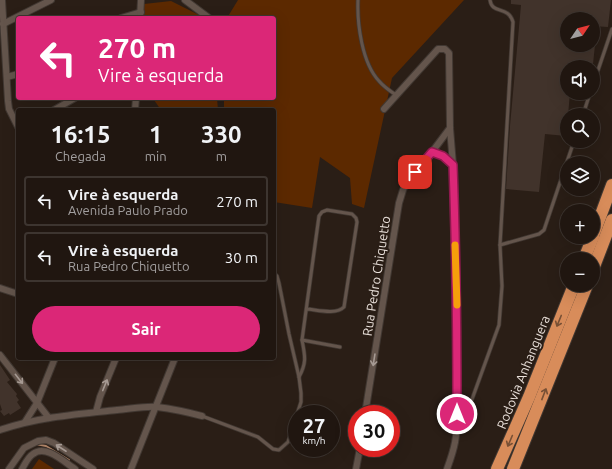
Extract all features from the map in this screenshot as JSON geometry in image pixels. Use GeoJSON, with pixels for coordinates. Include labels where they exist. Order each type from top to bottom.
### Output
{"type":"FeatureCollection","features":[{"type":"Feature","properties":{"kind":"highway"},"geometry":{"type":"LineString","coordinates":[[600,217],[612,185]]}},
{"type":"Feature","properties":{"kind":"highway"},"geometry":{"type":"LineString","coordinates":[[600,252],[612,220]]}},
{"type":"Feature","properties":{"kind":"highway","name":"Rodovia Anhanguera"},"geometry":{"type":"LineString","coordinates":[[497,469],[529,397],[571,292]]}},
{"type":"Feature","properties":{"kind":"highway","name":"Rodovia Anhanguera"},"geometry":{"type":"LineString","coordinates":[[513,469],[584,292]]}},
{"type":"Feature","properties":{"kind":"street"},"geometry":{"type":"LineString","coordinates":[[2,0],[8,101],[16,122]]}},
{"type":"Feature","properties":{"kind":"street"},"geometry":{"type":"LineString","coordinates":[[19,16],[51,0]]}},
{"type":"Feature","properties":{"kind":"street"},"geometry":{"type":"LineString","coordinates":[[140,15],[141,0]]}},
{"type":"Feature","properties":{"kind":"street"},"geometry":{"type":"LineString","coordinates":[[185,0],[206,16]]}},
{"type":"Feature","properties":{"kind":"street"},"geometry":{"type":"LineString","coordinates":[[3,24],[16,18]]}},
{"type":"Feature","properties":{"kind":"street"},"geometry":{"type":"LineString","coordinates":[[384,109],[438,49],[445,49],[449,53],[450,128],[453,165],[457,285],[457,434],[455,448],[446,469]]}},
{"type":"Feature","properties":{"kind":"street"},"geometry":{"type":"LineString","coordinates":[[7,77],[16,75]]}},
{"type":"Feature","properties":{"kind":"street"},"geometry":{"type":"LineString","coordinates":[[58,108],[72,100]]}},
{"type":"Feature","properties":{"kind":"street","name":"Rua Pedro Chiquetto"},"geometry":{"type":"LineString","coordinates":[[366,405],[399,203],[406,183],[450,128]]}},
{"type":"Feature","properties":{"kind":"street"},"geometry":{"type":"LineString","coordinates":[[442,139],[447,139],[452,146]]}},
{"type":"Feature","properties":{"kind":"street"},"geometry":{"type":"LineString","coordinates":[[432,152],[443,156],[453,165]]}},
{"type":"Feature","properties":{"kind":"street"},"geometry":{"type":"LineString","coordinates":[[0,288],[16,293]]}},
{"type":"Feature","properties":{"kind":"street"},"geometry":{"type":"LineString","coordinates":[[0,355],[49,418]]}},
{"type":"Feature","properties":{"kind":"street"},"geometry":{"type":"LineString","coordinates":[[25,422],[37,403],[54,360]]}},
{"type":"Feature","properties":{"kind":"street"},"geometry":{"type":"LineString","coordinates":[[96,412],[100,397],[115,360]]}},
{"type":"Feature","properties":{"kind":"street"},"geometry":{"type":"LineString","coordinates":[[132,469],[174,360]]}},
{"type":"Feature","properties":{"kind":"street"},"geometry":{"type":"LineString","coordinates":[[0,430],[25,422],[49,418],[156,407],[184,411],[202,416]]}},
{"type":"Feature","properties":{"kind":"street"},"geometry":{"type":"LineString","coordinates":[[9,469],[24,448],[38,441],[46,440],[54,443],[93,469]]}},
{"type":"Feature","properties":{"kind":"street"},"geometry":{"type":"LineString","coordinates":[[22,469],[34,453],[43,450],[49,452],[75,469]]}},
{"type":"Feature","properties":{"kind":"street"},"geometry":{"type":"LineString","coordinates":[[356,469],[358,457]]}},
{"type":"Feature","properties":{"kind":"lane"},"geometry":{"type":"LineString","coordinates":[[358,0],[363,45],[371,70],[379,81],[396,95]]}},
{"type":"Feature","properties":{"kind":"lane"},"geometry":{"type":"LineString","coordinates":[[457,434],[472,402],[499,325],[502,286],[500,245],[513,22],[507,12],[495,9],[490,0]]}},
{"type":"Feature","properties":{"kind":"lane"},"geometry":{"type":"LineString","coordinates":[[600,64],[612,29]]}},
{"type":"Feature","properties":{"kind":"lane"},"geometry":{"type":"LineString","coordinates":[[500,245],[539,234],[544,230],[572,148]]}},
{"type":"Feature","properties":{"kind":"lane"},"geometry":{"type":"LineString","coordinates":[[299,377],[305,367],[306,358],[302,340],[319,216],[322,212],[327,210],[352,214],[356,218],[357,222],[344,307],[341,310],[334,312],[307,309]]}},
{"type":"Feature","properties":{"kind":"lane"},"geometry":{"type":"LineString","coordinates":[[202,416],[258,437],[273,449],[279,450],[288,442],[301,402],[301,393],[279,282],[276,277]]}},
{"type":"Feature","properties":{"kind":"lane"},"geometry":{"type":"LineString","coordinates":[[302,340],[340,347]]}},
{"type":"Feature","properties":{"kind":"lane"},"geometry":{"type":"LineString","coordinates":[[457,414],[464,411],[472,402]]}},
{"type":"Feature","properties":{"kind":"shaded area"},"geometry":{"type":"Polygon","coordinates":[[[238,0],[464,0],[392,78],[364,208],[352,204],[350,178],[320,157],[312,208],[276,202],[276,108],[224,108],[224,100],[276,100],[276,16],[228,16],[238,0]]]}},
{"type":"Feature","properties":{"kind":"shaded area"},"geometry":{"type":"Polygon","coordinates":[[[171,1],[201,16],[142,16],[144,4],[171,1]]]}},
{"type":"Feature","properties":{"kind":"shaded area"},"geometry":{"type":"Polygon","coordinates":[[[154,100],[217,100],[218,108],[160,108],[154,100]]]}},
{"type":"Feature","properties":{"kind":"shaded area"},"geometry":{"type":"Polygon","coordinates":[[[39,459],[54,469],[32,469],[39,459]]]}},
{"type":"Feature","properties":{"kind":"building"},"geometry":{"type":"Polygon","coordinates":[[[511,0],[611,0],[608,27],[600,26],[600,12],[560,12],[560,52],[594,52],[593,60],[560,60],[560,100],[569,100],[569,108],[560,108],[560,135],[545,134],[539,192],[506,189],[521,5],[511,4],[511,0]]]}},
{"type":"Feature","properties":{"kind":"building"},"geometry":{"type":"Polygon","coordinates":[[[0,365],[10,380],[7,382],[17,394],[16,396],[19,400],[17,402],[21,408],[10,415],[9,413],[4,416],[0,411],[2,410],[0,404],[0,365]]]}},
{"type":"Feature","properties":{"kind":"waterway"},"geometry":{"type":"LineString","coordinates":[[36,444],[46,446],[69,460]]}},
{"type":"Feature","properties":{"kind":"slow traffic"},"geometry":{"type":"LineString","coordinates":[[455,245],[457,305]]}},
{"type":"Feature","properties":{"kind":"route"},"geometry":{"type":"LineString","coordinates":[[415,172],[432,152],[447,158],[453,165],[457,285],[457,414]]}}]}
